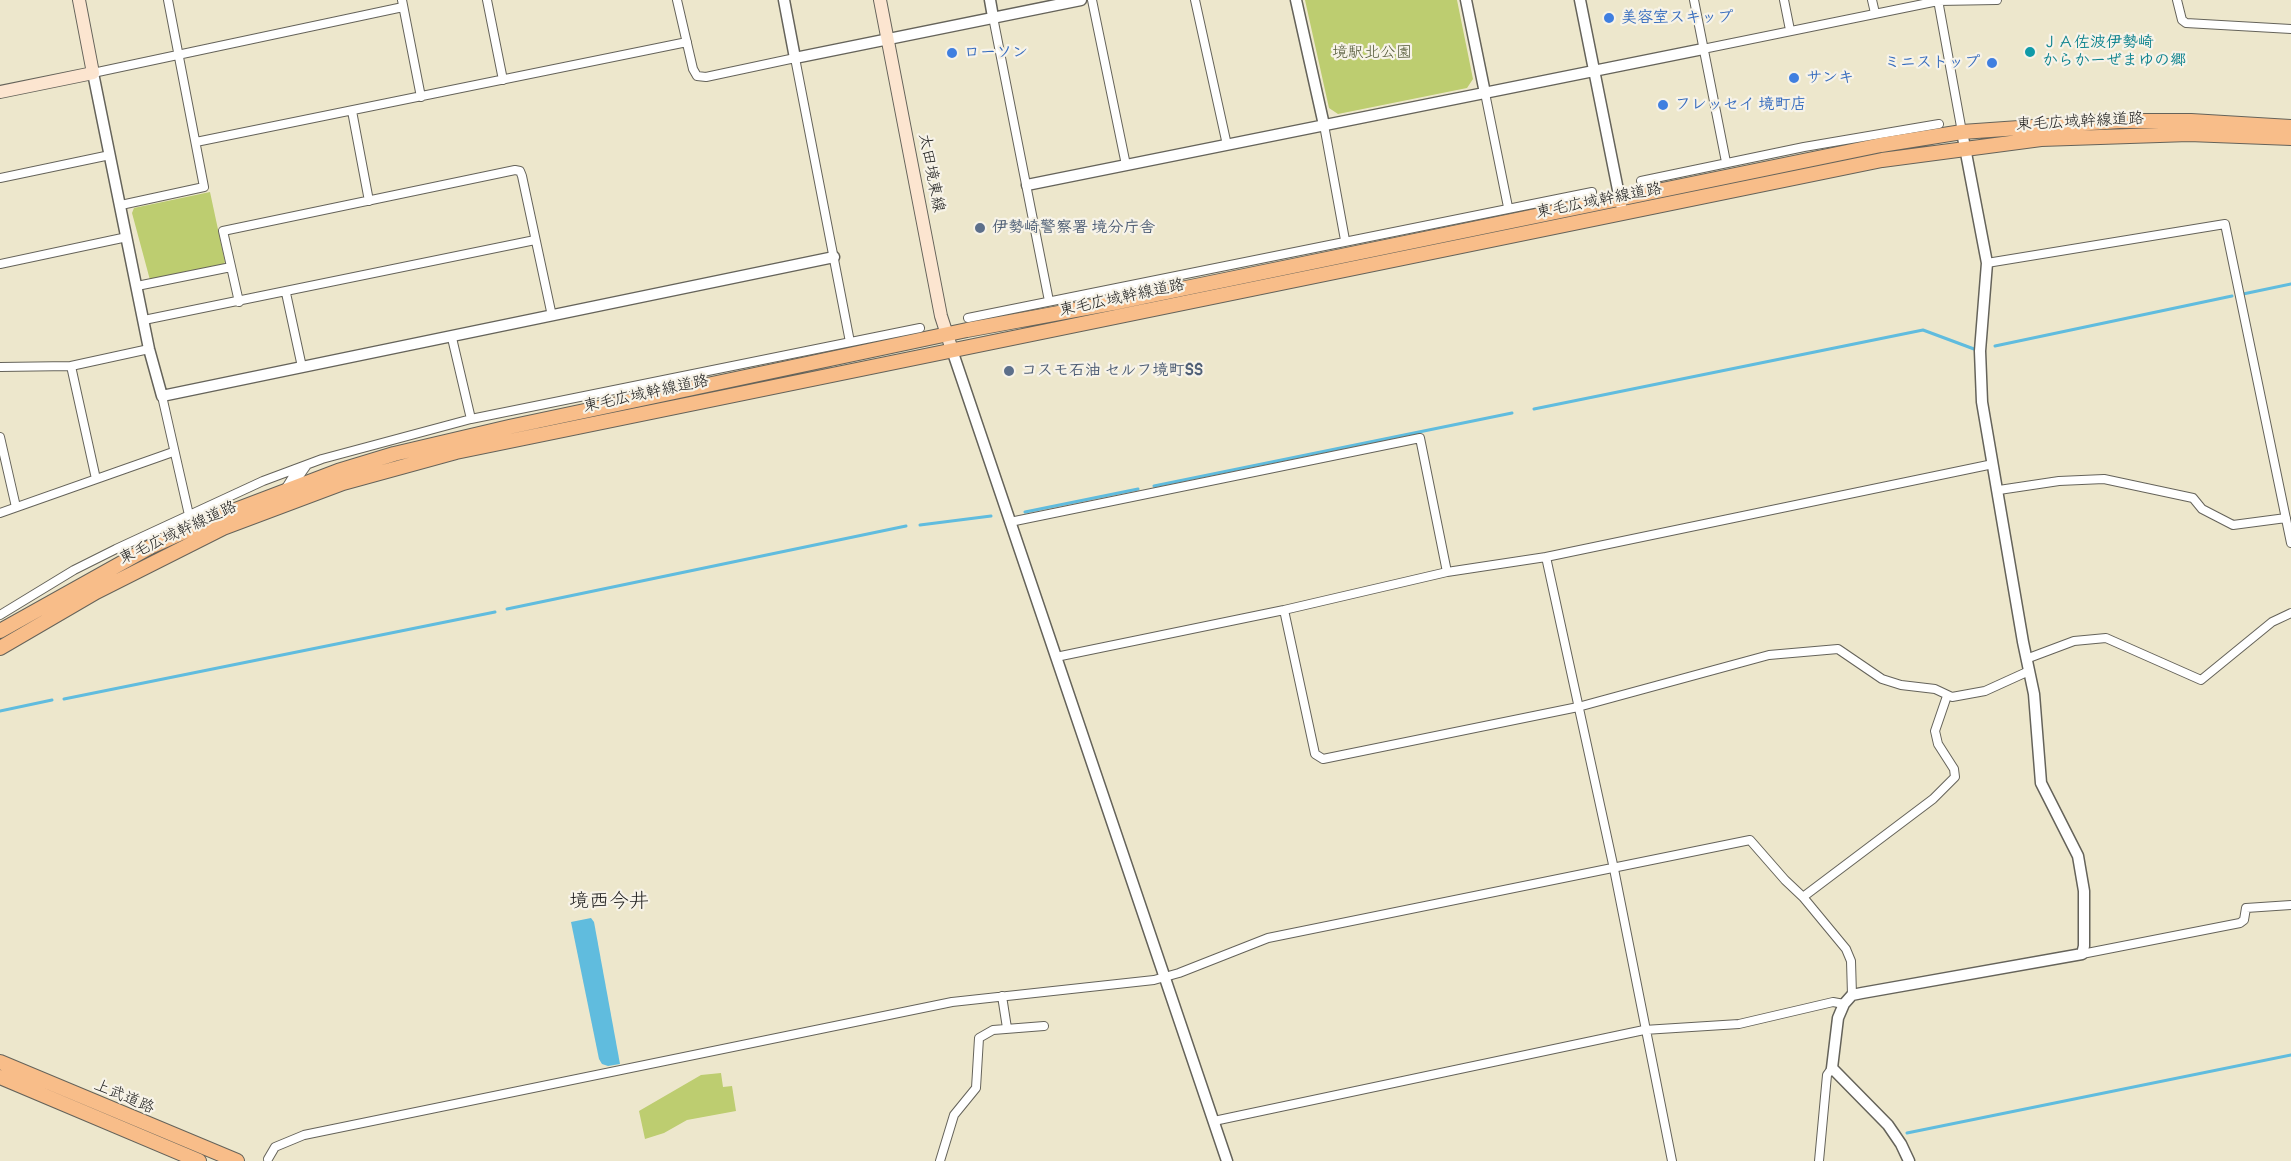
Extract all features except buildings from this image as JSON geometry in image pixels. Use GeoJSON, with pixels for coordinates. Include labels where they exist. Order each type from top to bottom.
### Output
{"type":"FeatureCollection","features":[{"type":"Feature","properties":{"kind":"highway","name":"東毛広域幹線道路"},"geometry":{"type":"LineString","coordinates":[[0,631],[152,546],[284,491],[394,454],[947,334],[1113,303],[1881,146],[1962,132],[2119,121],[2191,121],[2291,126]]}},
{"type":"Feature","properties":{"kind":"highway","name":"東毛広域幹線道路"},"geometry":{"type":"LineString","coordinates":[[0,648],[159,558],[223,528],[343,483],[399,466],[513,439],[1833,170],[1965,147],[2041,139],[2120,135],[2189,134],[2291,138]]}},
{"type":"Feature","properties":{"kind":"highway","name":"上武道路"},"geometry":{"type":"LineString","coordinates":[[0,1062],[237,1161]]}},
{"type":"Feature","properties":{"kind":"highway","name":"上武道路"},"geometry":{"type":"LineString","coordinates":[[0,1077],[199,1161]]}},
{"type":"Feature","properties":{"kind":"highway"},"geometry":{"type":"LineString","coordinates":[[0,1083],[115,1125]]}},
{"type":"Feature","properties":{"kind":"main road"},"geometry":{"type":"LineString","coordinates":[[0,92],[93,73],[79,0]]}},
{"type":"Feature","properties":{"kind":"main road","name":"太田境東線"},"geometry":{"type":"LineString","coordinates":[[880,0],[952,350]]}},
{"type":"Feature","properties":{"kind":"street"},"geometry":{"type":"LineString","coordinates":[[121,205],[204,187],[168,0]]}},
{"type":"Feature","properties":{"kind":"street"},"geometry":{"type":"LineString","coordinates":[[487,0],[503,80]]}},
{"type":"Feature","properties":{"kind":"street"},"geometry":{"type":"LineString","coordinates":[[677,0],[694,74],[700,77],[1081,0]]}},
{"type":"Feature","properties":{"kind":"street"},"geometry":{"type":"LineString","coordinates":[[784,0],[850,342]]}},
{"type":"Feature","properties":{"kind":"street"},"geometry":{"type":"LineString","coordinates":[[990,0],[1049,301]]}},
{"type":"Feature","properties":{"kind":"street"},"geometry":{"type":"LineString","coordinates":[[1092,0],[1126,165]]}},
{"type":"Feature","properties":{"kind":"street"},"geometry":{"type":"LineString","coordinates":[[1195,0],[1227,145]]}},
{"type":"Feature","properties":{"kind":"street"},"geometry":{"type":"LineString","coordinates":[[1296,0],[1324,125],[1345,240]]}},
{"type":"Feature","properties":{"kind":"street"},"geometry":{"type":"LineString","coordinates":[[1466,0],[1508,207]]}},
{"type":"Feature","properties":{"kind":"street"},"geometry":{"type":"LineString","coordinates":[[1580,0],[1623,214]]}},
{"type":"Feature","properties":{"kind":"street"},"geometry":{"type":"LineString","coordinates":[[1694,0],[1726,162]]}},
{"type":"Feature","properties":{"kind":"street"},"geometry":{"type":"LineString","coordinates":[[1784,0],[1790,30]]}},
{"type":"Feature","properties":{"kind":"street"},"geometry":{"type":"LineString","coordinates":[[1872,0],[1875,13]]}},
{"type":"Feature","properties":{"kind":"street"},"geometry":{"type":"LineString","coordinates":[[1027,185],[1875,13],[1938,1],[1997,0]]}},
{"type":"Feature","properties":{"kind":"street"},"geometry":{"type":"LineString","coordinates":[[2177,0],[2182,20],[2186,23],[2291,29]]}},
{"type":"Feature","properties":{"kind":"street"},"geometry":{"type":"LineString","coordinates":[[1938,1],[1987,263],[1981,371],[1982,402],[2037,714],[2041,783],[2073,843],[2080,867],[2084,891],[2082,954]]}},
{"type":"Feature","properties":{"kind":"street"},"geometry":{"type":"LineString","coordinates":[[189,514],[149,349],[93,73],[403,4],[421,97]]}},
{"type":"Feature","properties":{"kind":"street"},"geometry":{"type":"LineString","coordinates":[[196,142],[687,42]]}},
{"type":"Feature","properties":{"kind":"street"},"geometry":{"type":"LineString","coordinates":[[352,111],[369,201]]}},
{"type":"Feature","properties":{"kind":"street"},"geometry":{"type":"LineString","coordinates":[[1641,181],[1804,147],[1939,124]]}},
{"type":"Feature","properties":{"kind":"street"},"geometry":{"type":"LineString","coordinates":[[1804,147],[1820,160]]}},
{"type":"Feature","properties":{"kind":"street"},"geometry":{"type":"LineString","coordinates":[[0,178],[110,155]]}},
{"type":"Feature","properties":{"kind":"street"},"geometry":{"type":"LineString","coordinates":[[1693,184],[1701,167]]}},
{"type":"Feature","properties":{"kind":"street"},"geometry":{"type":"LineString","coordinates":[[239,302],[223,231],[520,171],[552,316]]}},
{"type":"Feature","properties":{"kind":"street"},"geometry":{"type":"LineString","coordinates":[[968,318],[1508,207],[1592,192]]}},
{"type":"Feature","properties":{"kind":"street"},"geometry":{"type":"LineString","coordinates":[[1442,221],[1461,232]]}},
{"type":"Feature","properties":{"kind":"street"},"geometry":{"type":"LineString","coordinates":[[1987,263],[2225,224],[2291,543]]}},
{"type":"Feature","properties":{"kind":"street"},"geometry":{"type":"LineString","coordinates":[[0,264],[127,237]]}},
{"type":"Feature","properties":{"kind":"street"},"geometry":{"type":"LineString","coordinates":[[144,321],[535,240]]}},
{"type":"Feature","properties":{"kind":"street"},"geometry":{"type":"LineString","coordinates":[[162,396],[452,338],[834,257]]}},
{"type":"Feature","properties":{"kind":"street"},"geometry":{"type":"LineString","coordinates":[[137,286],[231,267]]}},
{"type":"Feature","properties":{"kind":"street"},"geometry":{"type":"LineString","coordinates":[[1113,303],[1136,283]]}},
{"type":"Feature","properties":{"kind":"street"},"geometry":{"type":"LineString","coordinates":[[286,293],[302,367]]}},
{"type":"Feature","properties":{"kind":"street"},"geometry":{"type":"LineString","coordinates":[[0,615],[74,570],[189,514],[307,465],[395,438],[471,419],[920,328]]}},
{"type":"Feature","properties":{"kind":"street"},"geometry":{"type":"LineString","coordinates":[[452,338],[471,419]]}},
{"type":"Feature","properties":{"kind":"street"},"geometry":{"type":"LineString","coordinates":[[0,367],[71,366],[149,349]]}},
{"type":"Feature","properties":{"kind":"street"},"geometry":{"type":"LineString","coordinates":[[952,350],[1227,1161]]}},
{"type":"Feature","properties":{"kind":"street"},"geometry":{"type":"LineString","coordinates":[[71,366],[96,479]]}},
{"type":"Feature","properties":{"kind":"street"},"geometry":{"type":"LineString","coordinates":[[711,370],[740,378]]}},
{"type":"Feature","properties":{"kind":"street"},"geometry":{"type":"LineString","coordinates":[[0,437],[16,507]]}},
{"type":"Feature","properties":{"kind":"street"},"geometry":{"type":"LineString","coordinates":[[1010,522],[1420,438],[1447,572]]}},
{"type":"Feature","properties":{"kind":"street"},"geometry":{"type":"LineString","coordinates":[[0,513],[173,452]]}},
{"type":"Feature","properties":{"kind":"street"},"geometry":{"type":"LineString","coordinates":[[1056,657],[1284,610],[1447,572],[1546,557],[1993,464]]}},
{"type":"Feature","properties":{"kind":"street"},"geometry":{"type":"LineString","coordinates":[[284,491],[292,478],[300,475],[307,465]]}},
{"type":"Feature","properties":{"kind":"street"},"geometry":{"type":"LineString","coordinates":[[1999,490],[2059,481],[2104,479],[2193,498],[2202,510],[2233,525],[2286,518]]}},
{"type":"Feature","properties":{"kind":"street"},"geometry":{"type":"LineString","coordinates":[[1546,557],[1614,869],[1644,1030],[1672,1161]]}},
{"type":"Feature","properties":{"kind":"street"},"geometry":{"type":"LineString","coordinates":[[1284,610],[1318,758],[1329,760],[1578,708],[1741,661],[1826,648],[1843,651],[1892,683],[1925,687],[1947,696],[1957,697],[1985,691],[2020,673],[2029,671]]}},
{"type":"Feature","properties":{"kind":"street"},"geometry":{"type":"LineString","coordinates":[[2026,659],[2074,641],[2106,638],[2202,680],[2272,622],[2291,612]]}},
{"type":"Feature","properties":{"kind":"street"},"geometry":{"type":"LineString","coordinates":[[1803,897],[1933,799],[1955,777],[1954,769],[1938,744],[1935,732],[1947,696]]}},
{"type":"Feature","properties":{"kind":"street"},"geometry":{"type":"LineString","coordinates":[[268,1159],[275,1147],[304,1135],[952,1002],[1164,978],[1268,938],[1750,840],[1803,897],[1850,956],[1848,1000],[1838,1018],[1831,1055],[1832,1068],[1827,1075],[1819,1161]]}},
{"type":"Feature","properties":{"kind":"street"},"geometry":{"type":"LineString","coordinates":[[1214,1121],[1644,1030],[1739,1024],[1786,1015],[1833,1002],[2240,923],[2244,920],[2246,908],[2291,905]]}},
{"type":"Feature","properties":{"kind":"street"},"geometry":{"type":"LineString","coordinates":[[1002,996],[1007,1028]]}},
{"type":"Feature","properties":{"kind":"street"},"geometry":{"type":"LineString","coordinates":[[940,1161],[954,1115],[976,1088],[978,1079],[977,1042],[988,1032],[1007,1028],[1044,1026]]}},
{"type":"Feature","properties":{"kind":"street"},"geometry":{"type":"LineString","coordinates":[[1832,1068],[1888,1125],[1909,1161]]}},
{"type":"Feature","properties":{"kind":"green space","name":"境駅北公園"},"geometry":{"type":"Polygon","coordinates":[[[1305,0],[1457,0],[1473,79],[1467,88],[1338,114],[1329,108],[1305,0]]]}},
{"type":"Feature","properties":{"kind":"green space"},"geometry":{"type":"Polygon","coordinates":[[[210,192],[225,262],[223,265],[150,280],[132,213],[134,208],[210,192]]]}},
{"type":"Feature","properties":{"kind":"green space"},"geometry":{"type":"Polygon","coordinates":[[[721,1073],[723,1087],[732,1086],[736,1111],[687,1120],[664,1133],[645,1139],[639,1111],[701,1075],[721,1073]]]}},
{"type":"Feature","properties":{"kind":"water"},"geometry":{"type":"Polygon","coordinates":[[[591,918],[594,922],[620,1064],[608,1066],[602,1064],[599,1059],[571,922],[591,918]]]}},
{"type":"Feature","properties":{"kind":"waterway"},"geometry":{"type":"LineString","coordinates":[[2243,294],[2291,284]]}},
{"type":"Feature","properties":{"kind":"waterway"},"geometry":{"type":"LineString","coordinates":[[1995,346],[2232,296]]}},
{"type":"Feature","properties":{"kind":"waterway"},"geometry":{"type":"LineString","coordinates":[[1534,409],[1923,330],[1974,349]]}},
{"type":"Feature","properties":{"kind":"waterway"},"geometry":{"type":"LineString","coordinates":[[1154,486],[1512,413]]}},
{"type":"Feature","properties":{"kind":"waterway"},"geometry":{"type":"LineString","coordinates":[[1025,512],[1138,489]]}},
{"type":"Feature","properties":{"kind":"waterway"},"geometry":{"type":"LineString","coordinates":[[920,525],[991,516]]}},
{"type":"Feature","properties":{"kind":"waterway"},"geometry":{"type":"LineString","coordinates":[[507,609],[906,526]]}},
{"type":"Feature","properties":{"kind":"waterway"},"geometry":{"type":"LineString","coordinates":[[64,699],[495,612]]}},
{"type":"Feature","properties":{"kind":"waterway"},"geometry":{"type":"LineString","coordinates":[[0,711],[52,700]]}},
{"type":"Feature","properties":{"kind":"waterway"},"geometry":{"type":"LineString","coordinates":[[1907,1133],[2291,1055]]}},
{"type":"Feature","properties":{"kind":"place","name":"美容室スキップ"},"geometry":{"type":"Point","coordinates":[1609,18]}},
{"type":"Feature","properties":{"kind":"place","name":"ＪＡ佐波伊勢崎 からかーぜまゆの郷"},"geometry":{"type":"Point","coordinates":[2030,52]}},
{"type":"Feature","properties":{"kind":"place","name":"ローソン"},"geometry":{"type":"Point","coordinates":[952,53]}},
{"type":"Feature","properties":{"kind":"place","name":"ミニストップ"},"geometry":{"type":"Point","coordinates":[1992,63]}},
{"type":"Feature","properties":{"kind":"place","name":"サンキ"},"geometry":{"type":"Point","coordinates":[1794,78]}},
{"type":"Feature","properties":{"kind":"place","name":"フレッセイ 境町店"},"geometry":{"type":"Point","coordinates":[1663,105]}},
{"type":"Feature","properties":{"kind":"place","name":"伊勢崎警察署 境分庁舎"},"geometry":{"type":"Point","coordinates":[980,228]}},
{"type":"Feature","properties":{"kind":"place","name":"コスモ石油 セルフ境町SS"},"geometry":{"type":"Point","coordinates":[1009,371]}},
{"type":"Feature","properties":{"kind":"district","name":"境西今井"},"geometry":{"type":"Point","coordinates":[609,902]}}]}
